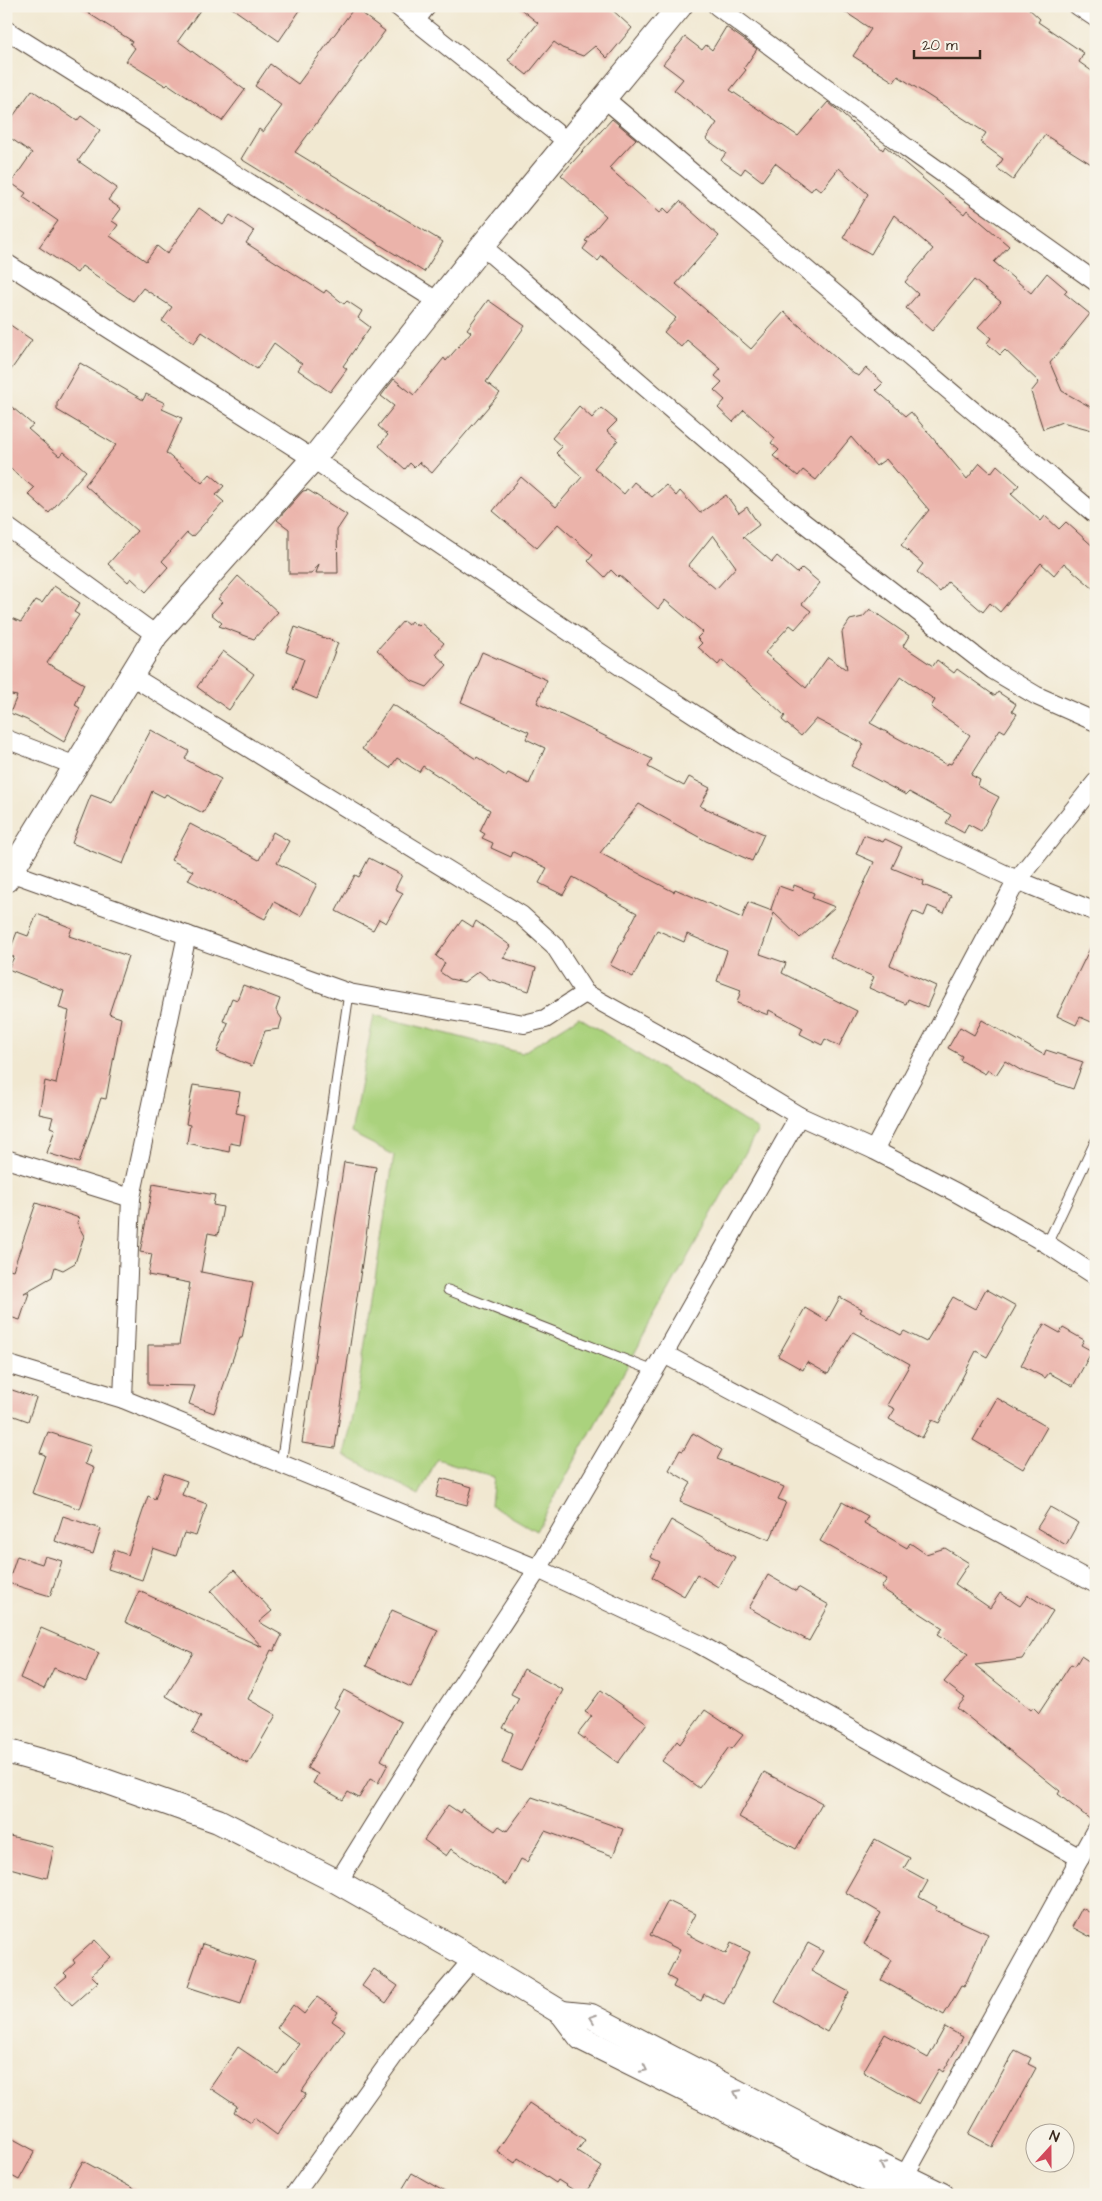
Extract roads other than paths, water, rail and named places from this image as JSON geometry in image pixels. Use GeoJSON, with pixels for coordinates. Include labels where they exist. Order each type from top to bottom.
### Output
{"type":"FeatureCollection","features":[{"type":"Feature","properties":{"kind":"street"},"geometry":{"type":"LineString","coordinates":[[397,6],[568,143]]}},
{"type":"Feature","properties":{"kind":"street"},"geometry":{"type":"LineString","coordinates":[[415,20],[427,6]]}},
{"type":"Feature","properties":{"kind":"street"},"geometry":{"type":"LineString","coordinates":[[585,993],[545,1018],[524,1024],[349,993],[187,935],[8,876],[156,635],[313,459],[482,246],[680,6]]}},
{"type":"Feature","properties":{"kind":"street"},"geometry":{"type":"LineString","coordinates":[[717,6],[906,148],[1096,282]]}},
{"type":"Feature","properties":{"kind":"street"},"geometry":{"type":"LineString","coordinates":[[1078,6],[1096,18]]}},
{"type":"Feature","properties":{"kind":"street"},"geometry":{"type":"LineString","coordinates":[[6,30],[438,301]]}},
{"type":"Feature","properties":{"kind":"street"},"geometry":{"type":"LineString","coordinates":[[604,98],[1096,515]]}},
{"type":"Feature","properties":{"kind":"street"},"geometry":{"type":"LineString","coordinates":[[482,246],[821,537],[994,670],[1037,696],[1096,722]]}},
{"type":"Feature","properties":{"kind":"street"},"geometry":{"type":"LineString","coordinates":[[6,263],[313,459],[623,668],[742,745],[826,790],[1017,880],[1096,912]]}},
{"type":"Feature","properties":{"kind":"street"},"geometry":{"type":"LineString","coordinates":[[6,526],[156,635]]}},
{"type":"Feature","properties":{"kind":"street"},"geometry":{"type":"LineString","coordinates":[[130,675],[521,915],[554,945],[585,993],[723,1070],[799,1116],[874,1150],[957,1193],[1047,1244],[1096,1276]]}},
{"type":"Feature","properties":{"kind":"street"},"geometry":{"type":"LineString","coordinates":[[6,740],[76,766]]}},
{"type":"Feature","properties":{"kind":"street"},"geometry":{"type":"LineString","coordinates":[[874,1150],[1017,880],[1096,782]]}},
{"type":"Feature","properties":{"kind":"street"},"geometry":{"type":"LineString","coordinates":[[123,1399],[131,1198],[187,935]]}},
{"type":"Feature","properties":{"kind":"street"},"geometry":{"type":"LineString","coordinates":[[338,1882],[438,1721],[538,1569],[664,1354],[799,1116]]}},
{"type":"Feature","properties":{"kind":"street"},"geometry":{"type":"LineString","coordinates":[[6,1159],[131,1198]]}},
{"type":"Feature","properties":{"kind":"street"},"geometry":{"type":"LineString","coordinates":[[664,1354],[1096,1584]]}},
{"type":"Feature","properties":{"kind":"street"},"geometry":{"type":"LineString","coordinates":[[6,1364],[123,1399],[538,1569],[699,1644],[1080,1858]]}},
{"type":"Feature","properties":{"kind":"street"},"geometry":{"type":"LineString","coordinates":[[6,1751],[77,1771],[218,1821],[338,1882],[473,1959],[562,2013],[581,2038],[688,2079],[899,2188],[942,2195]]}},
{"type":"Feature","properties":{"kind":"street"},"geometry":{"type":"LineString","coordinates":[[899,2188],[1096,1829]]}},
{"type":"Feature","properties":{"kind":"street"},"geometry":{"type":"LineString","coordinates":[[294,2195],[413,2028],[473,1959]]}},
{"type":"Feature","properties":{"kind":"lane"},"geometry":{"type":"LineString","coordinates":[[281,1464],[349,993]]}},
{"type":"Feature","properties":{"kind":"lane"},"geometry":{"type":"LineString","coordinates":[[1047,1244],[1096,1142]]}},
{"type":"Feature","properties":{"kind":"lane"},"geometry":{"type":"LineString","coordinates":[[448,1290],[654,1371]]}}]}
